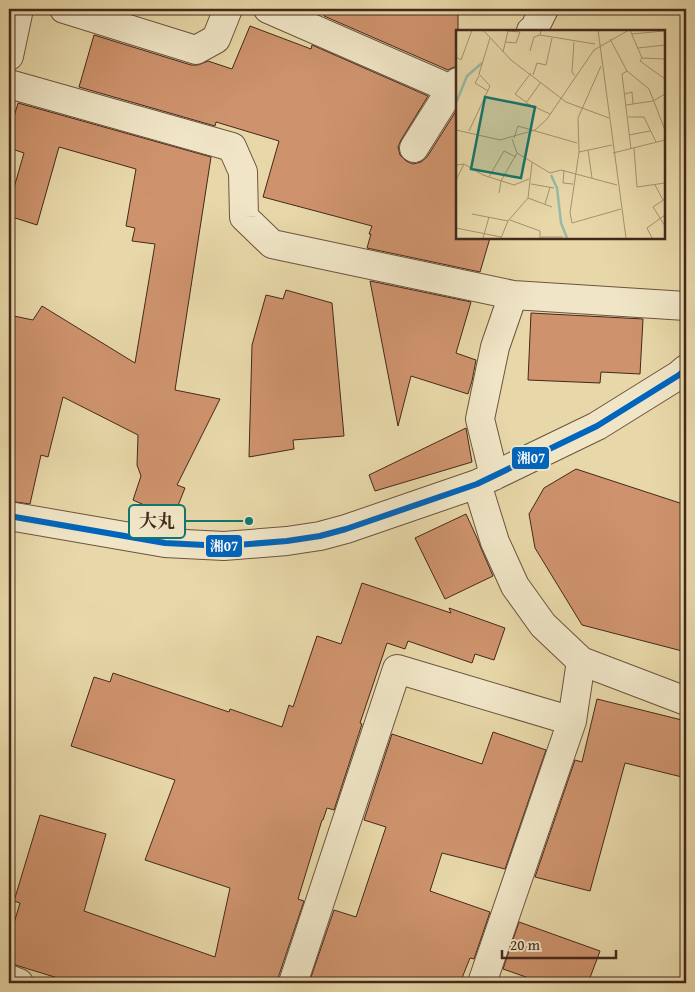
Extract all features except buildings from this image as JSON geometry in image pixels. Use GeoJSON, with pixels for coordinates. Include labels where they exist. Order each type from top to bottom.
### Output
{"type":"FeatureCollection","features":[{"type":"Feature","properties":{"kind":"street"},"geometry":{"type":"LineString","coordinates":[[9,56],[19,9]]}},
{"type":"Feature","properties":{"kind":"street"},"geometry":{"type":"LineString","coordinates":[[64,9],[196,50],[216,38],[228,9]]}},
{"type":"Feature","properties":{"kind":"street"},"geometry":{"type":"LineString","coordinates":[[268,9],[454,85],[414,148]]}},
{"type":"Feature","properties":{"kind":"street"},"geometry":{"type":"LineString","coordinates":[[532,30],[544,9]]}},
{"type":"Feature","properties":{"kind":"street"},"geometry":{"type":"LineString","coordinates":[[9,84],[232,147],[243,172],[244,217],[272,244],[514,295],[686,306]]}},
{"type":"Feature","properties":{"kind":"street"},"geometry":{"type":"LineString","coordinates":[[514,295],[495,347],[480,419],[485,480],[495,542],[515,586],[542,625],[581,661],[686,700]]}},
{"type":"Feature","properties":{"kind":"street"},"geometry":{"type":"LineString","coordinates":[[9,516],[166,543],[224,546],[287,541],[320,536],[346,529],[485,480],[597,426],[686,369]]}},
{"type":"Feature","properties":{"kind":"street"},"geometry":{"type":"LineString","coordinates":[[482,983],[572,721],[581,661]]}},
{"type":"Feature","properties":{"kind":"street"},"geometry":{"type":"LineString","coordinates":[[293,983],[397,669],[572,721]]}},
{"type":"Feature","properties":{"kind":"street"},"geometry":{"type":"LineString","coordinates":[[9,979],[20,983]]}},
{"type":"Feature","properties":{"kind":"transit line","name":"湘07"},"geometry":{"type":"LineString","coordinates":[[9,516],[165,543],[224,546],[287,541],[320,536],[346,529],[477,484],[597,426],[686,369]]}},
{"type":"Feature","properties":{"kind":"place","name":"大丸"},"geometry":{"type":"Point","coordinates":[249,521]}}]}
